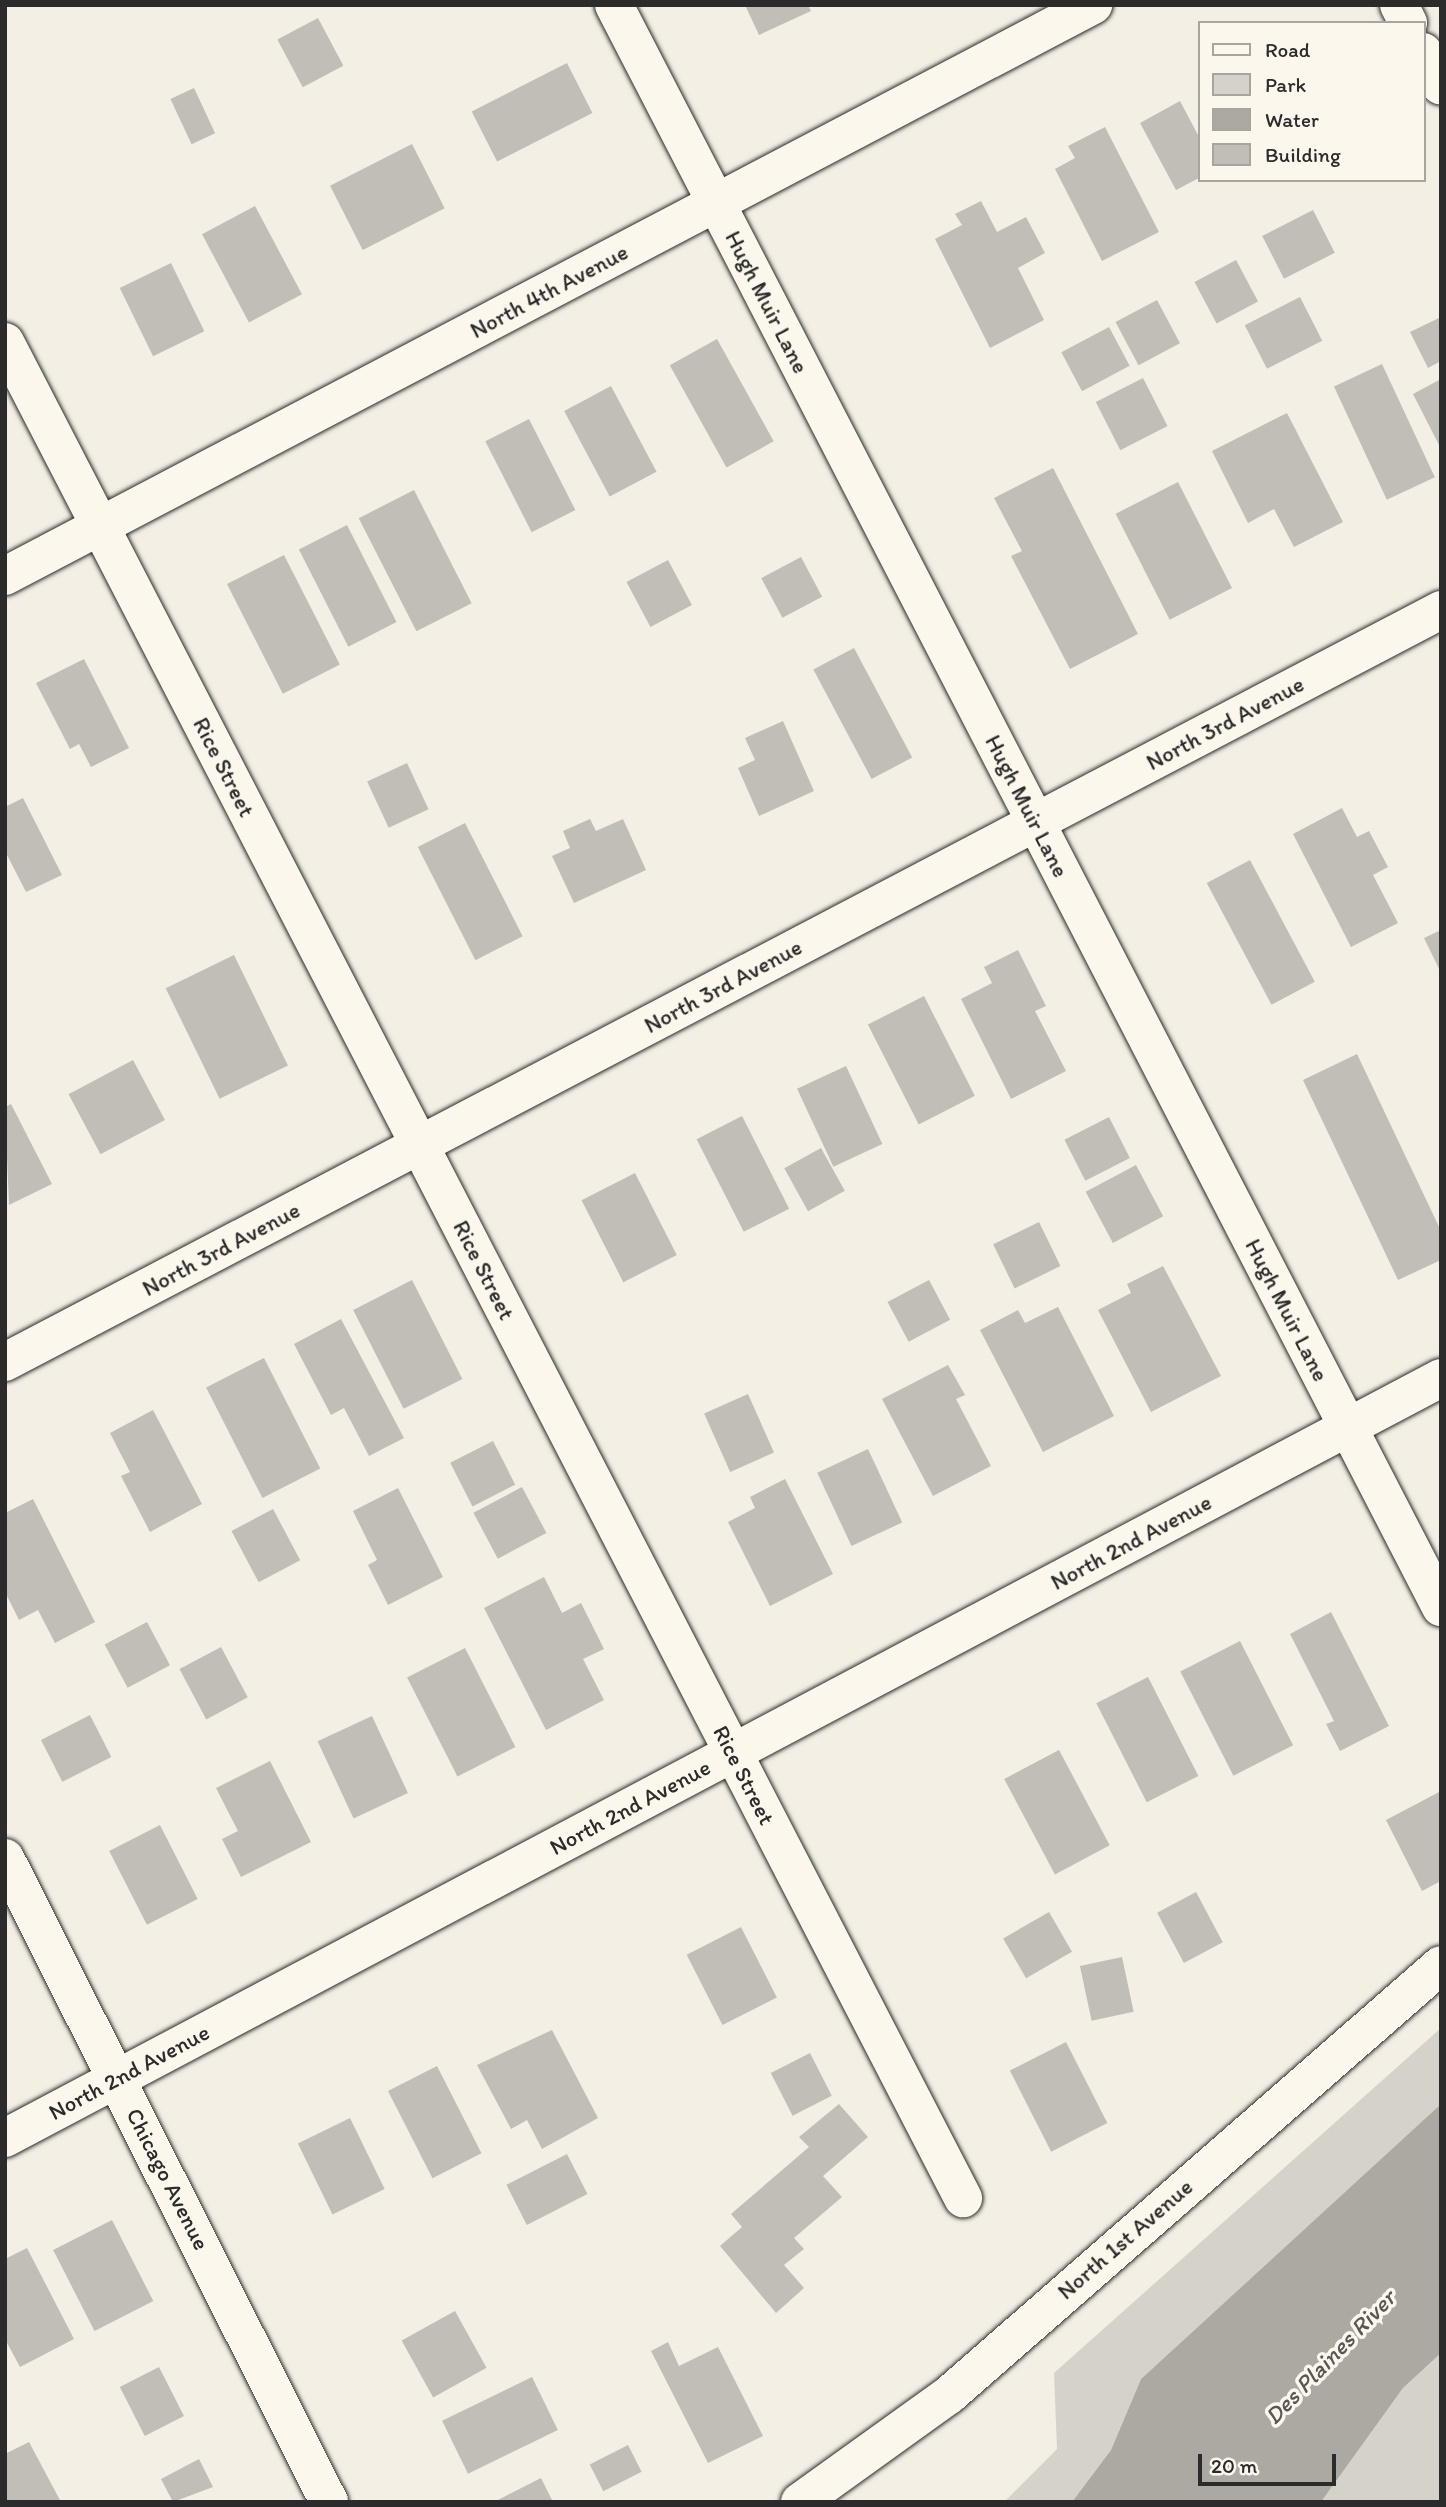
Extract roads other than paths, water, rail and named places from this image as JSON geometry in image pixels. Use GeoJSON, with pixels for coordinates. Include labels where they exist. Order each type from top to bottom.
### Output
{"type":"FeatureCollection","features":[{"type":"Feature","properties":{"kind":"street","name":"Hugh Muir Lane"},"geometry":{"type":"LineString","coordinates":[[614,5],[1441,1607]]}},
{"type":"Feature","properties":{"kind":"street","name":"North 4th Avenue"},"geometry":{"type":"LineString","coordinates":[[5,576],[1093,5]]}},
{"type":"Feature","properties":{"kind":"street"},"geometry":{"type":"LineString","coordinates":[[1399,5],[1407,21]]}},
{"type":"Feature","properties":{"kind":"street"},"geometry":{"type":"LineString","coordinates":[[1425,56],[1441,86]]}},
{"type":"Feature","properties":{"kind":"street","name":"Rice Street"},"geometry":{"type":"LineString","coordinates":[[5,342],[963,2198]]}},
{"type":"Feature","properties":{"kind":"street","name":"North 3rd Avenue"},"geometry":{"type":"LineString","coordinates":[[5,1362],[1441,610]]}},
{"type":"Feature","properties":{"kind":"street","name":"North 2nd Avenue"},"geometry":{"type":"LineString","coordinates":[[5,2138],[1441,1378]]}},
{"type":"Feature","properties":{"kind":"street","name":"Chicago Avenue"},"geometry":{"type":"LineString","coordinates":[[5,1858],[330,2502]]}},
{"type":"Feature","properties":{"kind":"street","name":"North 1st Avenue"},"geometry":{"type":"LineString","coordinates":[[800,2502],[949,2395],[1441,1965]]}},
{"type":"Feature","properties":{"kind":"water","name":"Des Plaines River"},"geometry":{"type":"Polygon","coordinates":[[[1441,2104],[1441,2353],[1403,2388],[1321,2502],[1072,2502],[1111,2450],[1141,2379],[1441,2104]]]}}]}
